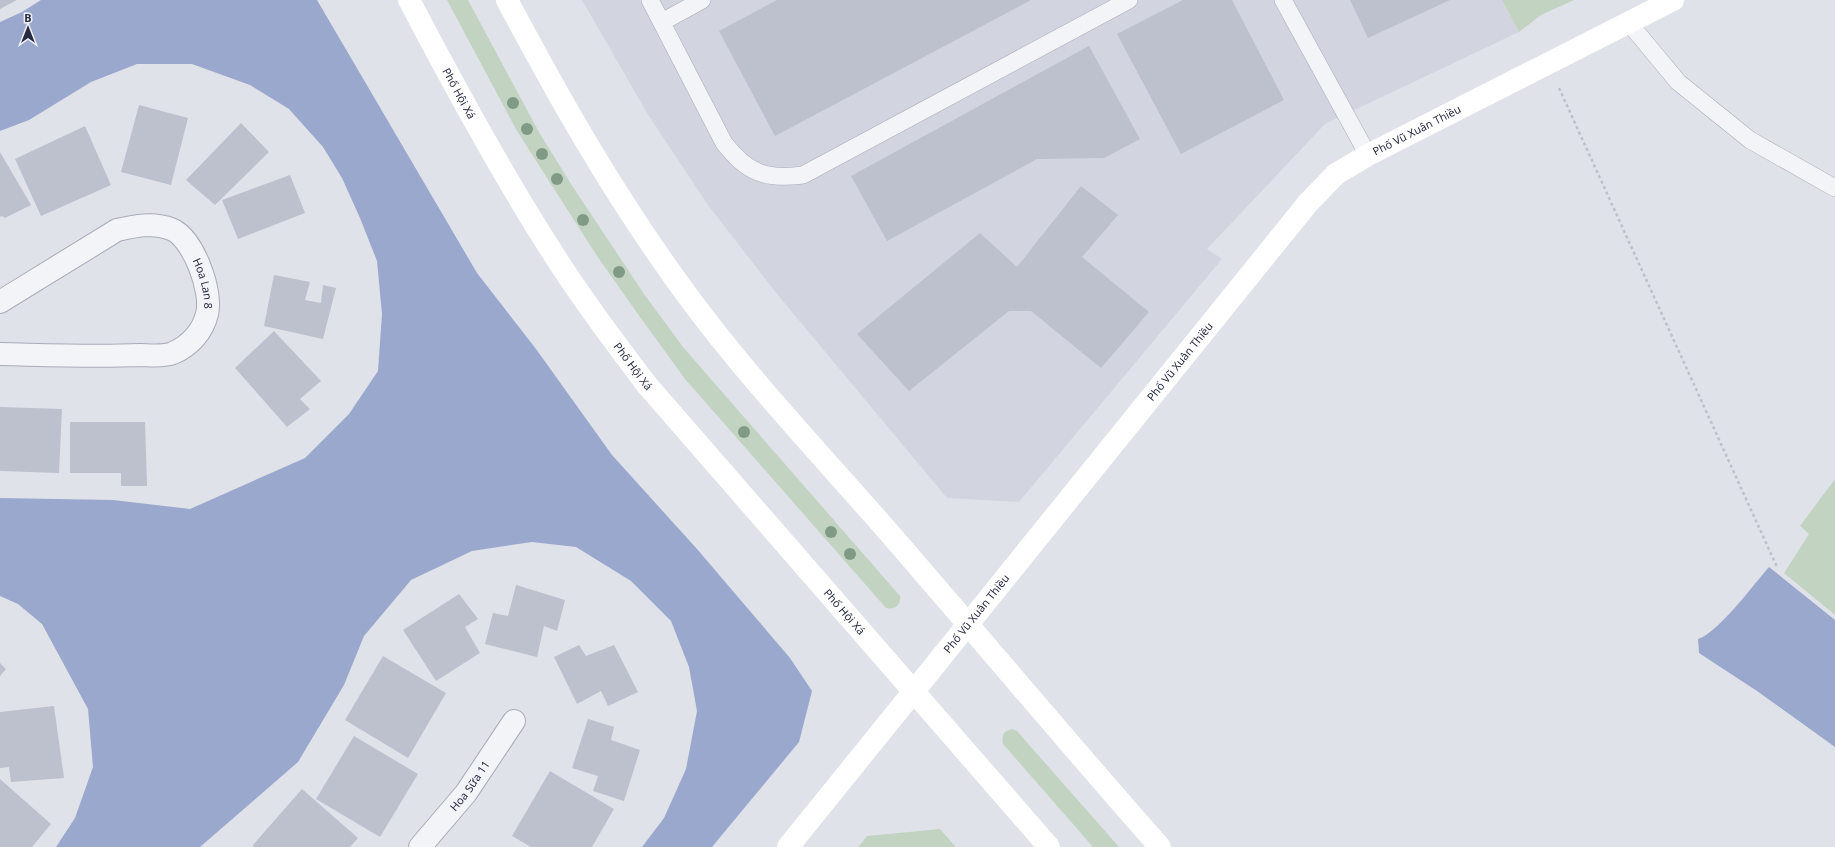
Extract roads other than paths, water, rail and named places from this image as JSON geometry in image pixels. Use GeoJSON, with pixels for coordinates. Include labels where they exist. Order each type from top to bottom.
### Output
{"type":"FeatureCollection","features":[{"type":"Feature","properties":{"kind":"main road","name":"Phố Hội Xá"},"geometry":{"type":"LineString","coordinates":[[409,0],[466,107],[506,177],[549,248],[595,317],[647,385],[1049,847]]}},
{"type":"Feature","properties":{"kind":"main road"},"geometry":{"type":"LineString","coordinates":[[507,0],[559,98],[594,159],[674,277],[717,335],[1160,847]]}},
{"type":"Feature","properties":{"kind":"main road","name":"Phố Vũ Xuân Thiều"},"geometry":{"type":"LineString","coordinates":[[788,847],[1308,203],[1336,174],[1368,155],[1673,0]]}},
{"type":"Feature","properties":{"kind":"street","name":"Hoa Lan 8"},"geometry":{"type":"LineString","coordinates":[[0,302],[117,230],[139,225],[160,226],[172,229],[182,236],[194,251],[208,296],[208,313],[200,331],[189,344],[172,354],[110,356],[0,354]]}},
{"type":"Feature","properties":{"kind":"street","name":"Hoa Sữa 11"},"geometry":{"type":"LineString","coordinates":[[420,847],[466,793],[514,721]]}},
{"type":"Feature","properties":{"kind":"lane"},"geometry":{"type":"LineString","coordinates":[[650,0],[724,143],[735,157],[758,173],[771,177],[803,175],[1129,0]]}},
{"type":"Feature","properties":{"kind":"lane"},"geometry":{"type":"LineString","coordinates":[[662,22],[702,0]]}},
{"type":"Feature","properties":{"kind":"lane"},"geometry":{"type":"LineString","coordinates":[[1283,0],[1368,155]]}},
{"type":"Feature","properties":{"kind":"lane"},"geometry":{"type":"LineString","coordinates":[[1629,23],[1678,82],[1750,140],[1835,188]]}},
{"type":"Feature","properties":{"kind":"water"},"geometry":{"type":"Polygon","coordinates":[[[41,0],[317,0],[477,273],[536,349],[612,455],[697,549],[790,658],[812,691],[799,742],[712,847],[642,847],[664,818],[686,769],[697,711],[689,667],[671,621],[631,581],[576,547],[532,542],[472,551],[411,580],[364,636],[344,685],[298,762],[200,847],[56,847],[75,818],[93,767],[88,709],[42,624],[18,604],[0,596],[0,498],[113,500],[190,509],[305,458],[349,414],[378,371],[382,314],[377,261],[342,178],[323,147],[289,109],[250,85],[192,64],[137,64],[91,82],[29,120],[0,131],[0,22],[22,12],[41,0]]]}},
{"type":"Feature","properties":{"kind":"water"},"geometry":{"type":"Polygon","coordinates":[[[1769,567],[1835,620],[1835,747],[1757,691],[1699,653],[1698,639],[1715,628],[1725,618],[1769,567]]]}}]}
